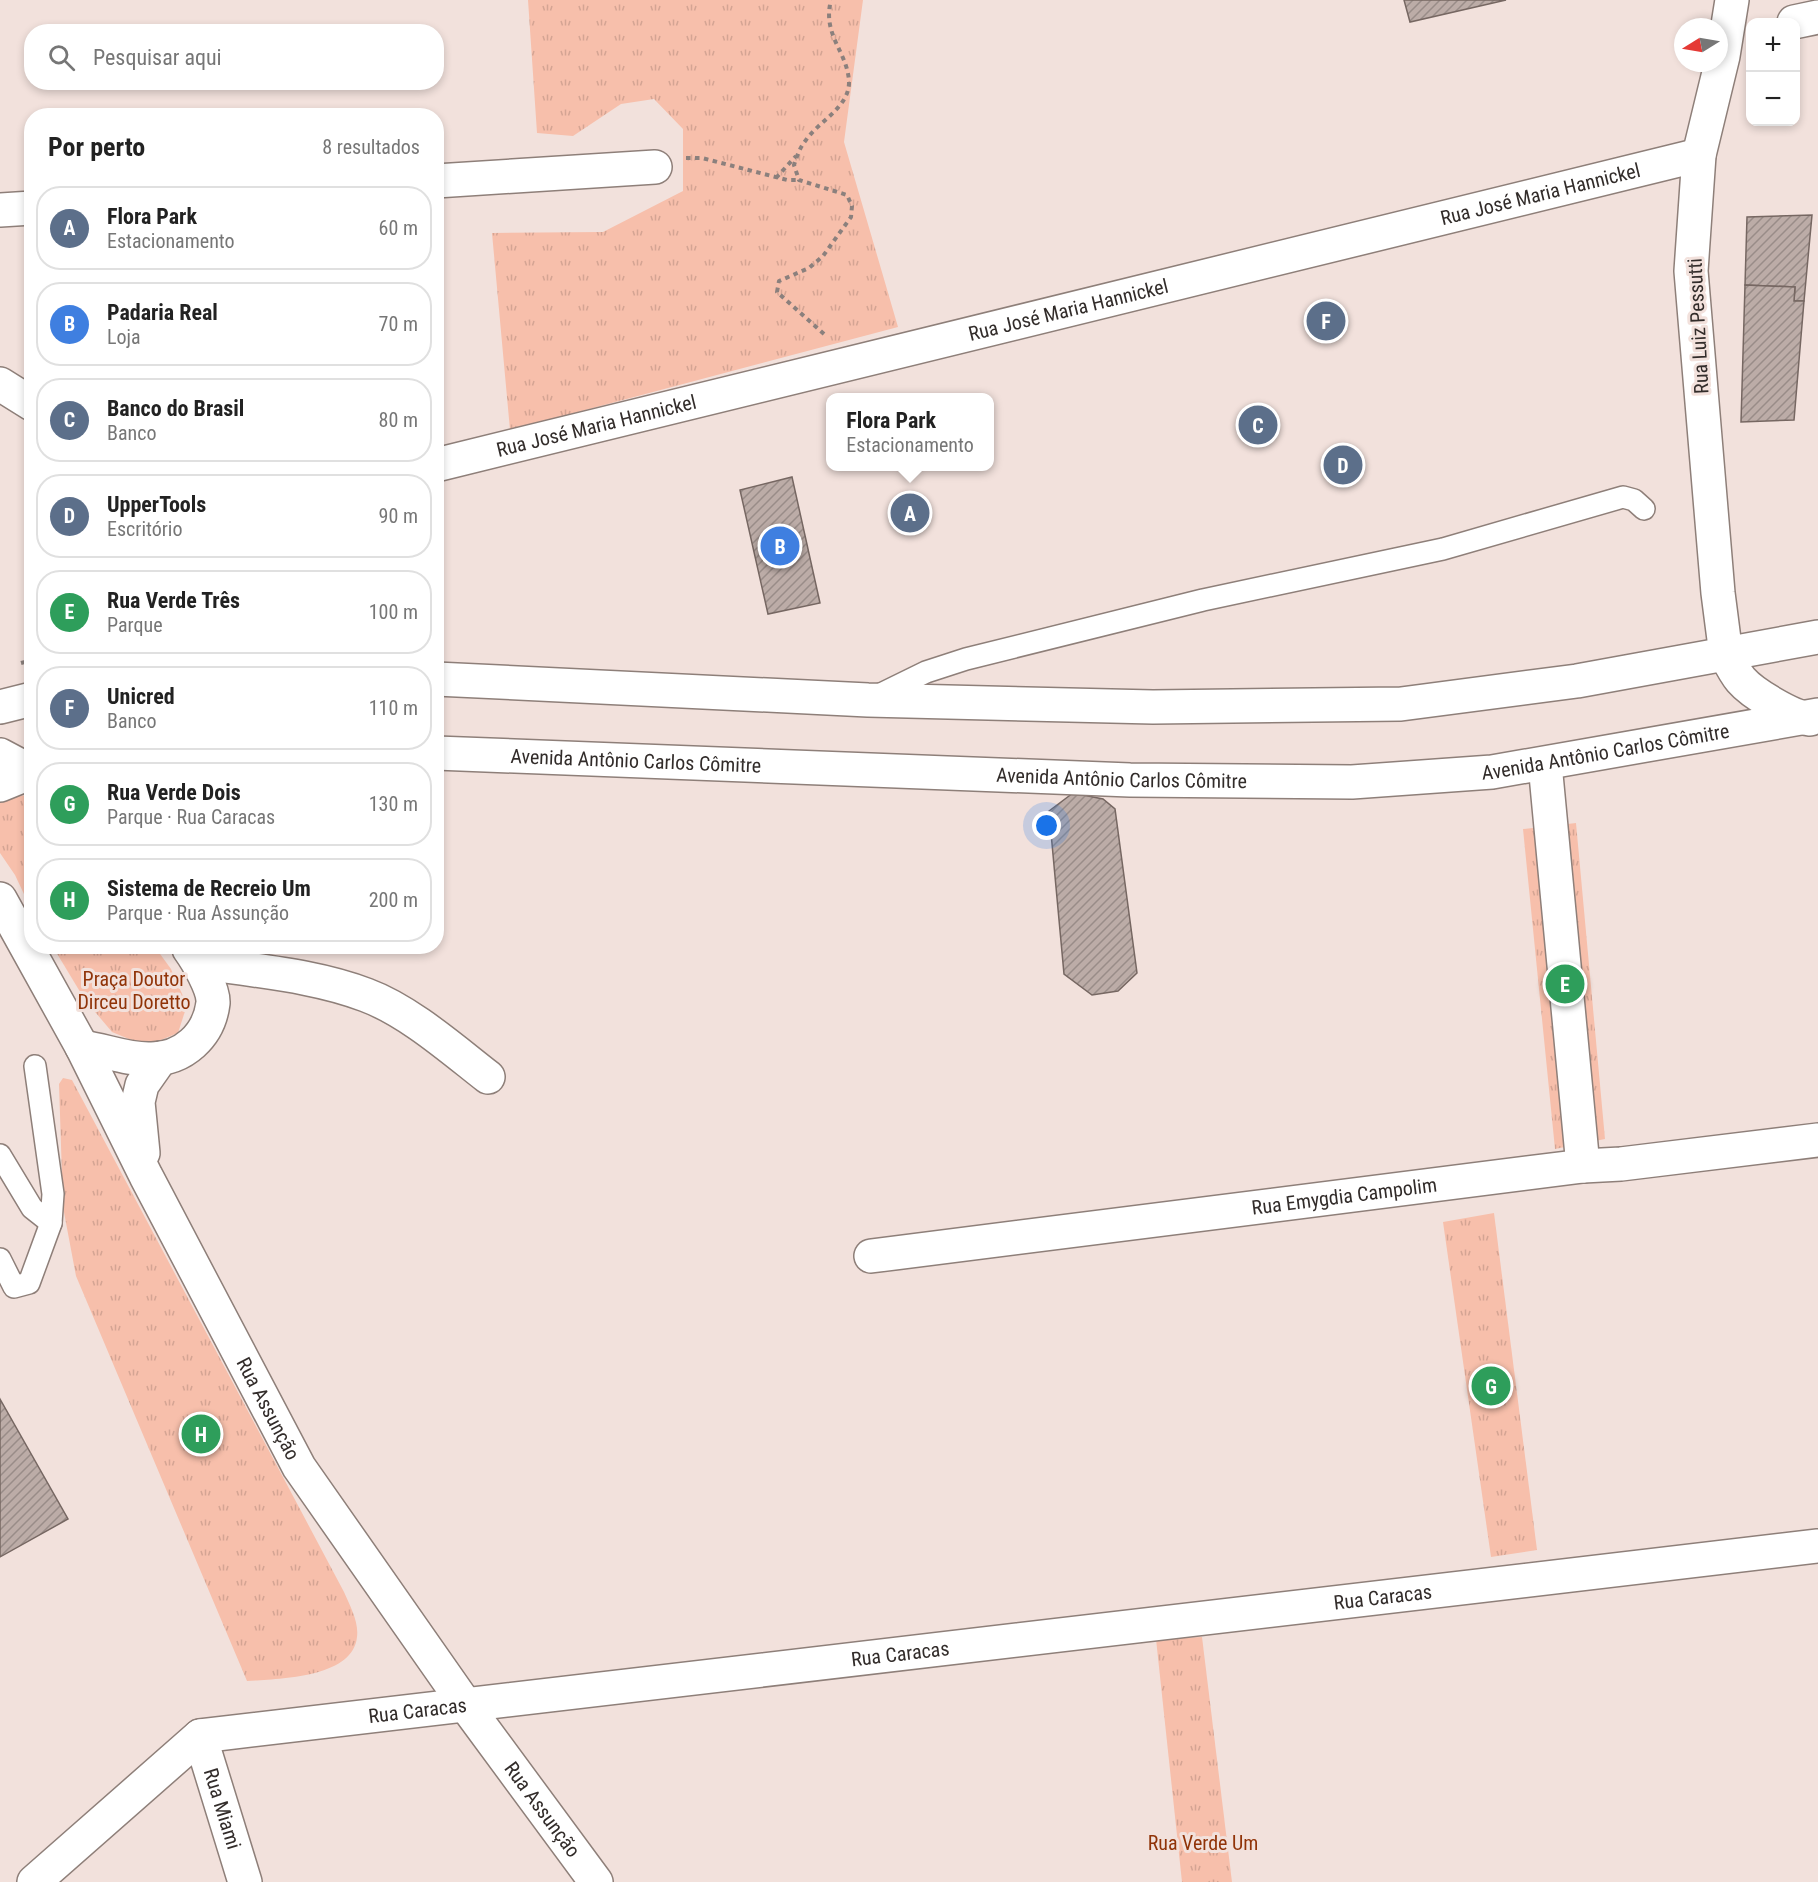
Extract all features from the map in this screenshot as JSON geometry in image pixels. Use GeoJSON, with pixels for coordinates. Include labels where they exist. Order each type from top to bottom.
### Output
{"type":"FeatureCollection","features":[{"type":"Feature","properties":{"kind":"street","name":"Rua Luiz Pessutti"},"geometry":{"type":"LineString","coordinates":[[1728,21],[1731,0]]}},
{"type":"Feature","properties":{"kind":"street"},"geometry":{"type":"LineString","coordinates":[[1798,0],[1818,12]]}},
{"type":"Feature","properties":{"kind":"street"},"geometry":{"type":"LineString","coordinates":[[1800,21],[1818,17]]}},
{"type":"Feature","properties":{"kind":"street"},"geometry":{"type":"LineString","coordinates":[[1728,53],[1746,42]]}},
{"type":"Feature","properties":{"kind":"street","name":"Rua Luiz Pessutti"},"geometry":{"type":"LineString","coordinates":[[1719,72],[1700,155],[1691,271],[1718,593],[1726,655]]}},
{"type":"Feature","properties":{"kind":"street","name":"Rua José Maria Hannickel"},"geometry":{"type":"LineString","coordinates":[[444,463],[1700,155]]}},
{"type":"Feature","properties":{"kind":"street"},"geometry":{"type":"LineString","coordinates":[[444,180],[655,167]]}},
{"type":"Feature","properties":{"kind":"street"},"geometry":{"type":"LineString","coordinates":[[0,210],[24,208]]}},
{"type":"Feature","properties":{"kind":"street"},"geometry":{"type":"LineString","coordinates":[[444,679],[868,700],[1153,707],[1401,704],[1576,681],[1818,637]]}},
{"type":"Feature","properties":{"kind":"street","name":"Avenida Antônio Carlos Cômitre"},"geometry":{"type":"LineString","coordinates":[[1726,655],[1741,680],[1756,693],[1812,718]]}},
{"type":"Feature","properties":{"kind":"street","name":"Avenida Antônio Carlos Cômitre"},"geometry":{"type":"LineString","coordinates":[[444,753],[1130,780],[1352,782],[1492,772],[1812,718]]}},
{"type":"Feature","properties":{"kind":"street"},"geometry":{"type":"LineString","coordinates":[[0,755],[24,768]]}},
{"type":"Feature","properties":{"kind":"street"},"geometry":{"type":"LineString","coordinates":[[1545,764],[1583,1166]]}},
{"type":"Feature","properties":{"kind":"street"},"geometry":{"type":"LineString","coordinates":[[0,785],[24,775]]}},
{"type":"Feature","properties":{"kind":"street","name":"Rua Assunção"},"geometry":{"type":"LineString","coordinates":[[0,899],[24,942]]}},
{"type":"Feature","properties":{"kind":"street","name":"Rua Assunção"},"geometry":{"type":"LineString","coordinates":[[30,954],[82,1047],[146,1176],[299,1467],[467,1707],[596,1882]]}},
{"type":"Feature","properties":{"kind":"street"},"geometry":{"type":"LineString","coordinates":[[82,1047],[116,1056],[152,1060],[182,1053],[203,1034],[213,1002],[194,954]]}},
{"type":"Feature","properties":{"kind":"street"},"geometry":{"type":"LineString","coordinates":[[194,954],[367,996],[426,1029],[488,1077]]}},
{"type":"Feature","properties":{"kind":"street"},"geometry":{"type":"LineString","coordinates":[[146,1176],[138,1102],[142,1085],[161,1058]]}},
{"type":"Feature","properties":{"kind":"street","name":"Rua Emygdia Campolim"},"geometry":{"type":"LineString","coordinates":[[871,1256],[1583,1166],[1622,1164],[1818,1140]]}},
{"type":"Feature","properties":{"kind":"street","name":"Rua Caracas"},"geometry":{"type":"LineString","coordinates":[[200,1736],[467,1707],[1818,1546]]}},
{"type":"Feature","properties":{"kind":"street"},"geometry":{"type":"LineString","coordinates":[[34,1882],[200,1736]]}},
{"type":"Feature","properties":{"kind":"street","name":"Rua Miami"},"geometry":{"type":"LineString","coordinates":[[200,1736],[245,1882]]}},
{"type":"Feature","properties":{"kind":"lane"},"geometry":{"type":"LineString","coordinates":[[868,700],[926,672],[966,659],[1122,619],[1443,549],[1623,497],[1634,500],[1644,509]]}},
{"type":"Feature","properties":{"kind":"lane"},"geometry":{"type":"LineString","coordinates":[[0,1259],[14,1287],[29,1283],[51,1222],[53,1194],[35,1066]]}},
{"type":"Feature","properties":{"kind":"lane"},"geometry":{"type":"LineString","coordinates":[[0,1155],[32,1208],[51,1222]]}},
{"type":"Feature","properties":{"kind":"path"},"geometry":{"type":"LineString","coordinates":[[800,180],[794,165],[798,154],[806,139],[839,106],[846,93],[849,80],[831,35],[830,1]]}},
{"type":"Feature","properties":{"kind":"path"},"geometry":{"type":"LineString","coordinates":[[776,178],[798,154]]}},
{"type":"Feature","properties":{"kind":"path"},"geometry":{"type":"LineString","coordinates":[[655,167],[686,159],[702,158],[776,178],[800,180],[847,195],[852,206],[851,218],[823,256],[809,268],[779,281],[777,292],[856,362]]}},
{"type":"Feature","properties":{"kind":"green space"},"geometry":{"type":"Polygon","coordinates":[[[528,0],[863,0],[844,142],[898,327],[510,430],[492,233],[603,232],[683,191],[683,129],[654,99],[621,104],[573,136],[537,133],[528,0]]]}},
{"type":"Feature","properties":{"kind":"green space"},"geometry":{"type":"Polygon","coordinates":[[[24,795],[24,894],[15,875],[0,853],[0,800],[24,795]]]}},
{"type":"Feature","properties":{"kind":"green space"},"geometry":{"type":"Polygon","coordinates":[[[1576,823],[1605,1139],[1555,1149],[1523,829],[1576,823]]]}},
{"type":"Feature","properties":{"kind":"green space","name":"Praça Doutor Dirceu Doretto"},"geometry":{"type":"Polygon","coordinates":[[[57,954],[160,954],[171,969],[187,1005],[178,1033],[146,1046],[112,1032],[85,1000],[57,954]]]}},
{"type":"Feature","properties":{"kind":"green space"},"geometry":{"type":"Polygon","coordinates":[[[63,1078],[72,1080],[344,1592],[355,1620],[357,1637],[352,1651],[342,1661],[329,1668],[294,1677],[247,1681],[76,1276],[63,1207],[59,1084],[63,1078]]]}},
{"type":"Feature","properties":{"kind":"green space"},"geometry":{"type":"Polygon","coordinates":[[[1494,1213],[1537,1550],[1491,1557],[1443,1222],[1494,1213]]]}},
{"type":"Feature","properties":{"kind":"green space","name":"Rua Verde Um"},"geometry":{"type":"Polygon","coordinates":[[[1202,1637],[1232,1882],[1182,1882],[1156,1639],[1202,1637]]]}},
{"type":"Feature","properties":{"kind":"building"},"geometry":{"type":"Polygon","coordinates":[[[1404,0],[1506,0],[1410,22],[1404,0]]]}},
{"type":"Feature","properties":{"kind":"building"},"geometry":{"type":"Polygon","coordinates":[[[1812,215],[1804,301],[1794,301],[1795,287],[1745,285],[1747,217],[1812,215]]]}},
{"type":"Feature","properties":{"kind":"building"},"geometry":{"type":"Polygon","coordinates":[[[1745,285],[1795,287],[1794,301],[1804,301],[1794,420],[1741,422],[1745,285]]]}},
{"type":"Feature","properties":{"kind":"building"},"geometry":{"type":"Polygon","coordinates":[[[792,477],[820,603],[768,614],[740,490],[792,477]]]}},
{"type":"Feature","properties":{"kind":"building"},"geometry":{"type":"Polygon","coordinates":[[[1073,793],[1103,799],[1115,809],[1137,973],[1118,991],[1092,995],[1064,974],[1049,811],[1073,793]]]}},
{"type":"Feature","properties":{"kind":"building"},"geometry":{"type":"Polygon","coordinates":[[[0,1399],[68,1519],[0,1557],[0,1399]]]}},
{"type":"Feature","properties":{"kind":"place","name":"Unicred"},"geometry":{"type":"Point","coordinates":[1326,321]}},
{"type":"Feature","properties":{"kind":"place","name":"Banco do Brasil"},"geometry":{"type":"Point","coordinates":[1258,425]}},
{"type":"Feature","properties":{"kind":"place","name":"UpperTools"},"geometry":{"type":"Point","coordinates":[1343,465]}},
{"type":"Feature","properties":{"kind":"place","name":"Flora Park"},"geometry":{"type":"Point","coordinates":[910,513]}},
{"type":"Feature","properties":{"kind":"place","name":"Padaria Real"},"geometry":{"type":"Point","coordinates":[780,546]}},
{"type":"Feature","properties":{"kind":"place","name":"Rua Verde Três"},"geometry":{"type":"Point","coordinates":[1565,984]}},
{"type":"Feature","properties":{"kind":"place","name":"Rua Verde Dois"},"geometry":{"type":"Point","coordinates":[1491,1386]}},
{"type":"Feature","properties":{"kind":"place","name":"Sistema de Recreio Um"},"geometry":{"type":"Point","coordinates":[201,1434]}}]}
